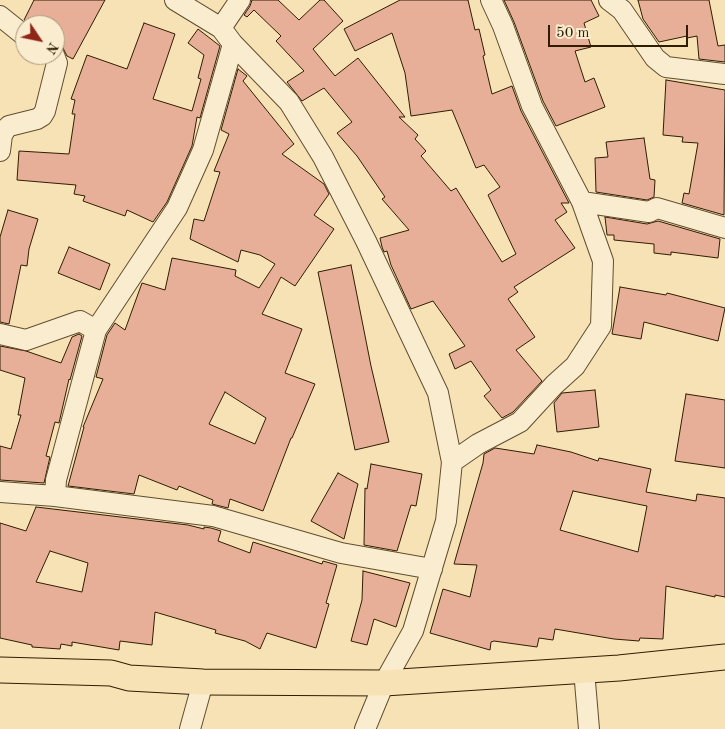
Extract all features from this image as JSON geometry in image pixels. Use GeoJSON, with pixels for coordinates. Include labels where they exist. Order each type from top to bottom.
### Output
{"type":"FeatureCollection","features":[{"type":"Feature","properties":{"kind":"main road"},"geometry":{"type":"LineString","coordinates":[[0,683],[98,683],[129,678],[203,682],[384,683],[618,668],[725,657]]}},
{"type":"Feature","properties":{"kind":"main road"},"geometry":{"type":"LineString","coordinates":[[0,670],[111,673],[129,678]]}},
{"type":"Feature","properties":{"kind":"street"},"geometry":{"type":"LineString","coordinates":[[175,0],[221,28],[233,44],[289,102],[323,157],[366,241],[438,393],[452,462],[446,521],[413,630],[384,683],[365,729]]}},
{"type":"Feature","properties":{"kind":"street"},"geometry":{"type":"LineString","coordinates":[[221,28],[240,0]]}},
{"type":"Feature","properties":{"kind":"street"},"geometry":{"type":"LineString","coordinates":[[452,462],[478,444],[520,422],[554,385],[575,366],[602,326],[603,260],[582,202],[532,106],[503,26],[491,0]]}},
{"type":"Feature","properties":{"kind":"street"},"geometry":{"type":"LineString","coordinates":[[609,0],[622,10],[655,58],[666,67],[725,74]]}},
{"type":"Feature","properties":{"kind":"street"},"geometry":{"type":"LineString","coordinates":[[0,16],[15,28]]}},
{"type":"Feature","properties":{"kind":"street"},"geometry":{"type":"LineString","coordinates":[[56,496],[56,480],[96,330],[178,208],[203,150],[233,44]]}},
{"type":"Feature","properties":{"kind":"street"},"geometry":{"type":"LineString","coordinates":[[0,151],[2,135],[5,130],[10,126],[42,116],[45,111],[56,65]]}},
{"type":"Feature","properties":{"kind":"street"},"geometry":{"type":"LineString","coordinates":[[582,202],[649,212],[657,208],[725,228]]}},
{"type":"Feature","properties":{"kind":"street"},"geometry":{"type":"LineString","coordinates":[[0,334],[26,340],[80,321],[96,330]]}},
{"type":"Feature","properties":{"kind":"street"},"geometry":{"type":"LineString","coordinates":[[0,492],[56,496],[213,516],[342,553],[432,569]]}},
{"type":"Feature","properties":{"kind":"street"},"geometry":{"type":"LineString","coordinates":[[584,670],[588,729]]}},
{"type":"Feature","properties":{"kind":"street"},"geometry":{"type":"LineString","coordinates":[[190,729],[203,682]]}},
{"type":"Feature","properties":{"kind":"building"},"geometry":{"type":"Polygon","coordinates":[[[34,0],[105,0],[73,59],[67,56],[65,52],[65,15],[26,15],[34,0]]]}},
{"type":"Feature","properties":{"kind":"building"},"geometry":{"type":"Polygon","coordinates":[[[252,0],[278,0],[299,20],[320,0],[324,0],[343,21],[313,49],[335,76],[358,58],[405,117],[399,117],[418,135],[415,139],[426,151],[421,156],[451,191],[456,188],[502,262],[516,254],[488,195],[500,187],[484,165],[476,168],[452,110],[411,116],[405,73],[392,33],[355,51],[344,29],[400,0],[468,0],[475,30],[479,29],[492,94],[512,86],[521,111],[569,203],[561,203],[567,212],[555,220],[575,248],[514,287],[518,292],[508,299],[535,337],[516,350],[542,381],[513,412],[502,418],[484,396],[491,390],[471,361],[455,369],[449,354],[465,346],[433,301],[411,309],[391,265],[387,251],[384,252],[380,238],[409,230],[382,199],[385,197],[357,156],[337,133],[352,122],[324,88],[302,101],[287,82],[304,71],[276,41],[281,36],[254,10],[247,17],[244,15],[252,0]]]}},
{"type":"Feature","properties":{"kind":"building"},"geometry":{"type":"Polygon","coordinates":[[[504,0],[591,0],[599,16],[584,23],[591,47],[575,51],[585,82],[594,78],[605,107],[556,126],[543,101],[504,0]]]}},
{"type":"Feature","properties":{"kind":"building"},"geometry":{"type":"Polygon","coordinates":[[[638,0],[709,0],[718,46],[725,45],[725,62],[699,59],[697,36],[687,38],[687,36],[659,42],[643,19],[638,0]]]}},
{"type":"Feature","properties":{"kind":"building"},"geometry":{"type":"Polygon","coordinates":[[[144,23],[175,34],[153,99],[192,111],[201,79],[198,78],[204,55],[188,43],[198,29],[220,46],[200,118],[197,117],[192,146],[167,202],[153,222],[127,210],[125,216],[83,201],[85,196],[74,194],[76,185],[17,180],[19,151],[69,154],[75,114],[72,114],[75,100],[71,99],[87,55],[127,69],[144,23]]]}},
{"type":"Feature","properties":{"kind":"building"},"geometry":{"type":"Polygon","coordinates":[[[238,69],[247,76],[243,81],[294,144],[282,154],[324,184],[329,194],[314,215],[334,229],[295,286],[281,277],[262,314],[302,329],[285,373],[315,384],[291,438],[263,511],[230,499],[228,508],[212,504],[213,500],[179,486],[177,490],[139,475],[134,494],[68,486],[83,427],[103,379],[96,377],[107,335],[115,323],[125,330],[142,283],[165,290],[172,258],[236,270],[235,276],[259,288],[275,264],[260,255],[241,250],[238,262],[190,239],[194,219],[204,221],[220,172],[214,171],[229,134],[221,130],[238,69]],[[225,392],[209,424],[255,444],[266,418],[225,392]]]}},
{"type":"Feature","properties":{"kind":"building"},"geometry":{"type":"Polygon","coordinates":[[[666,80],[725,90],[724,215],[682,203],[684,193],[689,194],[698,143],[682,142],[683,137],[663,135],[666,80]]]}},
{"type":"Feature","properties":{"kind":"building"},"geometry":{"type":"Polygon","coordinates":[[[644,138],[650,179],[655,180],[654,197],[647,200],[596,192],[595,158],[608,157],[606,142],[644,138]]]}},
{"type":"Feature","properties":{"kind":"building"},"geometry":{"type":"Polygon","coordinates":[[[8,210],[38,219],[29,249],[27,266],[21,265],[9,324],[0,322],[0,237],[8,210]]]}},
{"type":"Feature","properties":{"kind":"building"},"geometry":{"type":"Polygon","coordinates":[[[605,217],[647,224],[658,221],[720,239],[718,258],[671,252],[671,255],[654,253],[654,244],[614,240],[614,235],[607,235],[605,217]]]}},
{"type":"Feature","properties":{"kind":"building"},"geometry":{"type":"Polygon","coordinates":[[[69,247],[110,264],[100,290],[58,273],[69,247]]]}},
{"type":"Feature","properties":{"kind":"building"},"geometry":{"type":"Polygon","coordinates":[[[351,265],[371,366],[389,442],[355,450],[318,272],[351,265]]]}},
{"type":"Feature","properties":{"kind":"building"},"geometry":{"type":"Polygon","coordinates":[[[620,287],[666,295],[667,293],[725,308],[718,341],[644,322],[641,339],[612,334],[620,287]]]}},
{"type":"Feature","properties":{"kind":"building"},"geometry":{"type":"Polygon","coordinates":[[[79,334],[82,336],[69,379],[59,423],[55,422],[46,456],[50,457],[44,483],[0,480],[0,446],[11,449],[21,415],[18,415],[25,378],[0,370],[0,346],[26,351],[61,363],[72,337],[79,334]]]}},
{"type":"Feature","properties":{"kind":"building"},"geometry":{"type":"Polygon","coordinates":[[[595,390],[599,427],[557,432],[554,403],[562,393],[595,390]]]}},
{"type":"Feature","properties":{"kind":"building"},"geometry":{"type":"Polygon","coordinates":[[[686,394],[725,400],[725,468],[675,461],[686,394]]]}},
{"type":"Feature","properties":{"kind":"building"},"geometry":{"type":"Polygon","coordinates":[[[537,445],[571,452],[598,461],[599,458],[651,469],[646,492],[696,501],[697,494],[725,498],[725,597],[715,595],[715,597],[666,586],[663,639],[640,638],[639,641],[614,639],[555,629],[553,640],[539,638],[537,647],[494,641],[491,642],[490,650],[430,633],[443,589],[470,597],[477,565],[454,564],[484,454],[495,448],[534,454],[537,445]],[[573,491],[560,530],[638,552],[647,506],[573,491]]]}},
{"type":"Feature","properties":{"kind":"building"},"geometry":{"type":"Polygon","coordinates":[[[371,464],[422,474],[416,506],[411,505],[397,551],[364,545],[365,488],[367,489],[371,464]]]}},
{"type":"Feature","properties":{"kind":"building"},"geometry":{"type":"Polygon","coordinates":[[[338,473],[358,484],[344,539],[311,521],[338,473]]]}},
{"type":"Feature","properties":{"kind":"building"},"geometry":{"type":"Polygon","coordinates":[[[36,507],[188,525],[204,529],[204,527],[211,528],[221,531],[218,541],[250,553],[253,542],[322,564],[323,561],[337,565],[326,603],[329,604],[316,648],[267,633],[260,649],[245,641],[215,633],[216,630],[155,612],[152,645],[120,641],[119,650],[72,642],[72,646],[61,644],[60,649],[32,647],[32,645],[0,638],[0,523],[26,531],[36,507]],[[50,551],[36,582],[82,592],[88,563],[50,551]]]}},
{"type":"Feature","properties":{"kind":"building"},"geometry":{"type":"Polygon","coordinates":[[[363,571],[410,583],[396,627],[374,619],[367,645],[351,641],[362,600],[363,571]]]}}]}
